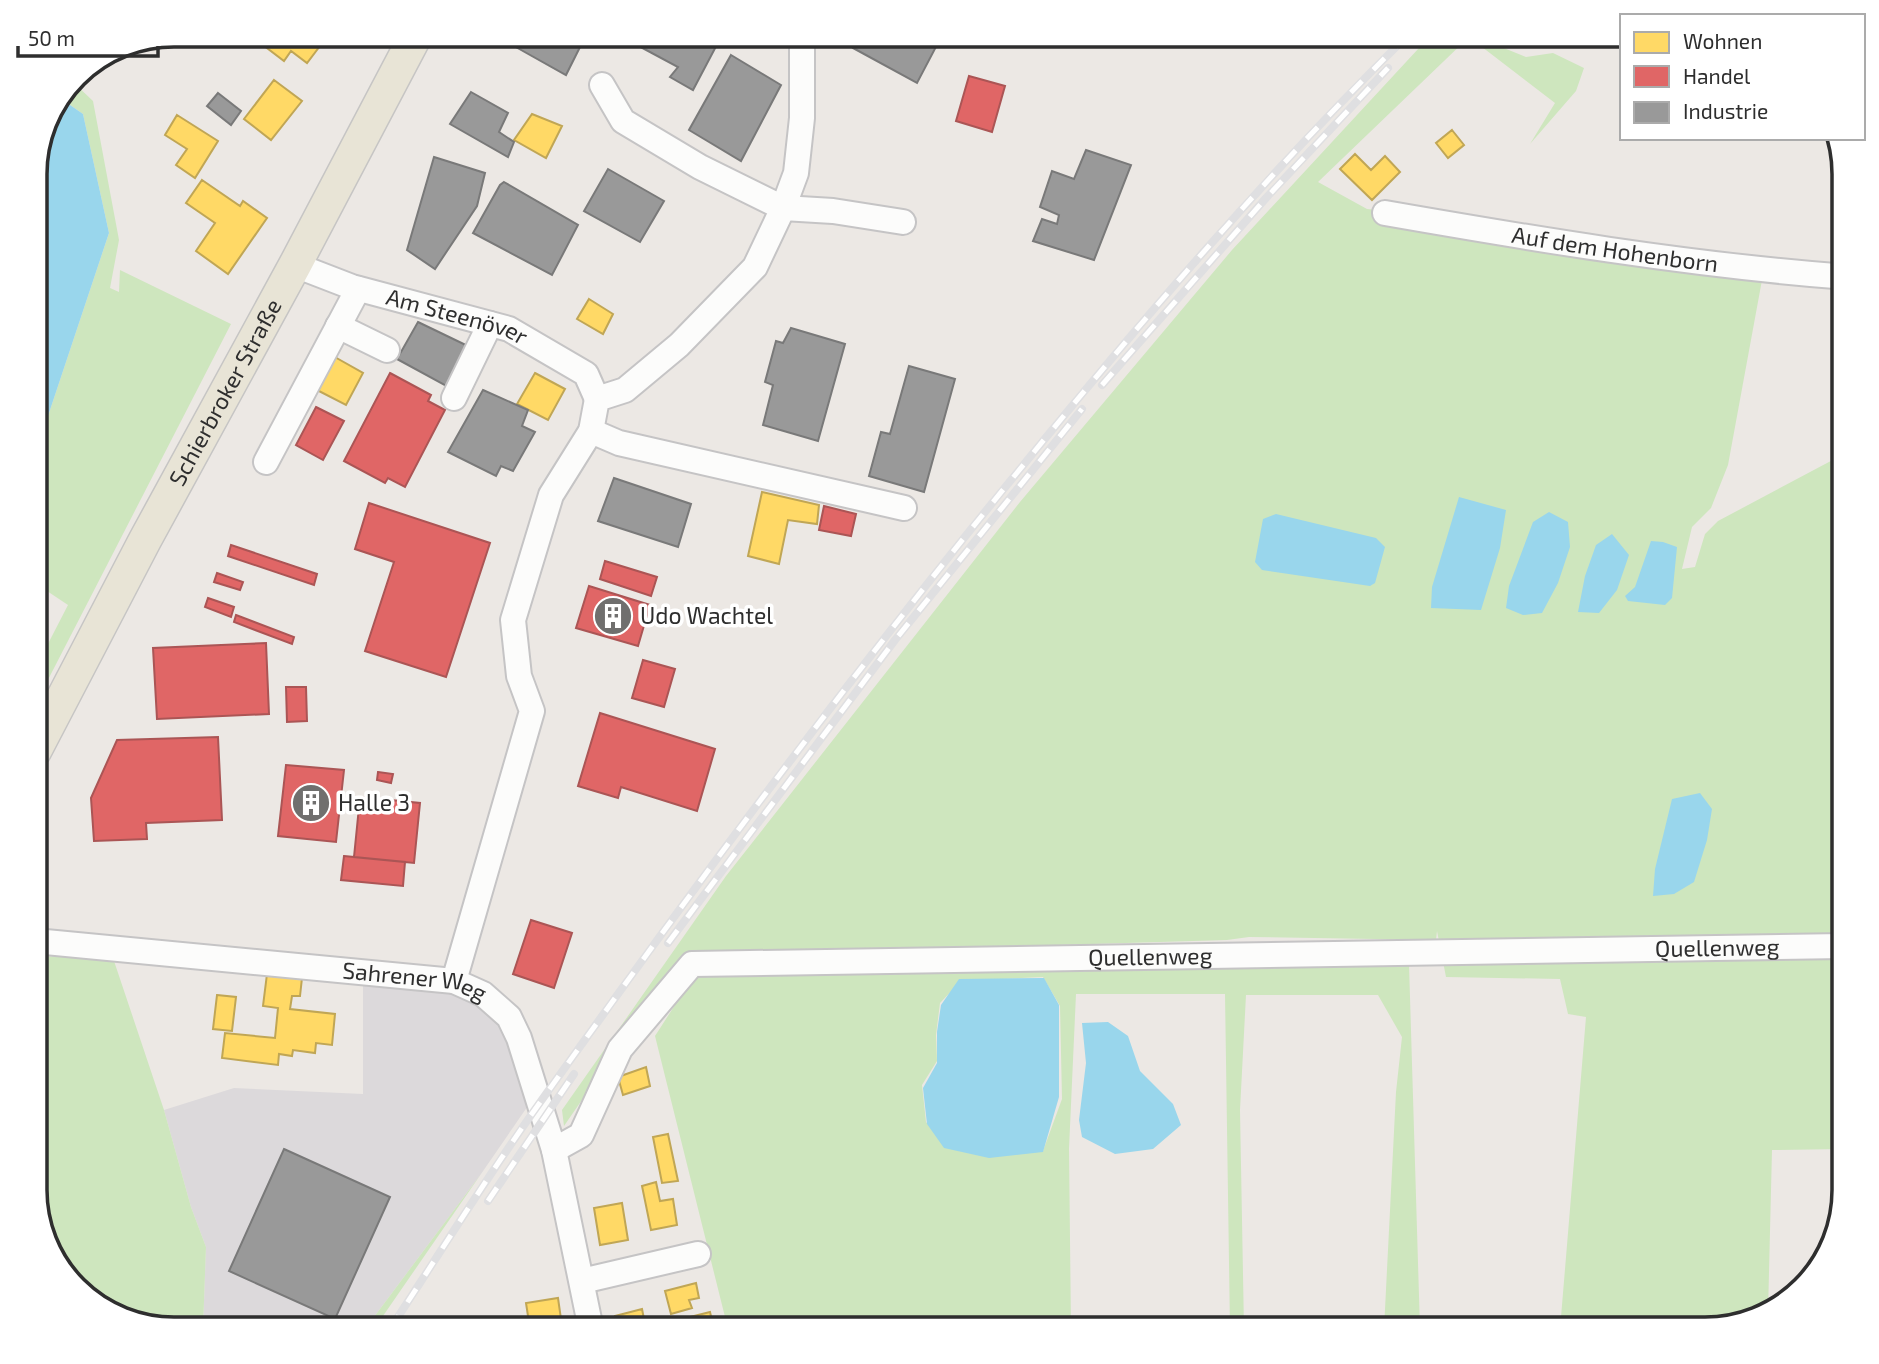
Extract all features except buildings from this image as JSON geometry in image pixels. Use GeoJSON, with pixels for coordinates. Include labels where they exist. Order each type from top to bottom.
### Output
{"type":"FeatureCollection","features":[{"type":"Feature","properties":{"kind":"main road","name":"Schierbroker Straße"},"geometry":{"type":"LineString","coordinates":[[48,726],[410,47]]}},
{"type":"Feature","properties":{"kind":"street"},"geometry":{"type":"LineString","coordinates":[[454,981],[532,711],[519,676],[513,620],[551,495],[591,431],[597,399],[625,390],[679,345],[755,267],[796,173],[802,118],[802,47]]}},
{"type":"Feature","properties":{"kind":"street"},"geometry":{"type":"LineString","coordinates":[[603,85],[623,121],[700,167],[783,208],[833,211],[903,222]]}},
{"type":"Feature","properties":{"kind":"street","name":"Auf dem Hohenborn"},"geometry":{"type":"LineString","coordinates":[[1385,213],[1527,238],[1778,272],[1832,276]]}},
{"type":"Feature","properties":{"kind":"street","name":"Am Steenöver"},"geometry":{"type":"LineString","coordinates":[[295,265],[358,289],[509,329],[586,374],[597,399]]}},
{"type":"Feature","properties":{"kind":"street"},"geometry":{"type":"LineString","coordinates":[[266,462],[358,289]]}},
{"type":"Feature","properties":{"kind":"street"},"geometry":{"type":"LineString","coordinates":[[454,398],[491,324]]}},
{"type":"Feature","properties":{"kind":"street"},"geometry":{"type":"LineString","coordinates":[[338,326],[387,350]]}},
{"type":"Feature","properties":{"kind":"street"},"geometry":{"type":"LineString","coordinates":[[591,431],[619,443],[904,509]]}},
{"type":"Feature","properties":{"kind":"street","name":"Sahrener Weg"},"geometry":{"type":"LineString","coordinates":[[48,941],[139,944],[454,981],[483,994],[509,1017],[519,1038],[554,1150],[589,1317]]}},
{"type":"Feature","properties":{"kind":"street","name":"Quellenweg"},"geometry":{"type":"LineString","coordinates":[[554,1150],[581,1135],[620,1049],[692,964],[1832,946]]}},
{"type":"Feature","properties":{"kind":"street"},"geometry":{"type":"LineString","coordinates":[[582,1281],[698,1254]]}},
{"type":"Feature","properties":{"kind":"shaded area"},"geometry":{"type":"Polygon","coordinates":[[[363,978],[472,993],[505,1023],[532,1100],[481,1174],[374,1317],[203,1317],[206,1247],[191,1207],[164,1110],[234,1088],[363,1094],[363,978]]]}},
{"type":"Feature","properties":{"kind":"green space"},"geometry":{"type":"Polygon","coordinates":[[[1420,47],[1459,47],[1318,182],[1367,209],[1409,213],[1762,280],[1728,465],[1711,508],[1692,527],[1682,569],[1695,567],[1705,534],[1718,521],[1832,460],[1832,1149],[1772,1150],[1768,1300],[1746,1310],[1721,1316],[1561,1317],[1586,1017],[1568,1014],[1560,979],[1446,977],[1437,931],[1436,940],[1249,937],[1227,940],[960,948],[1073,962],[1237,943],[1409,964],[1420,1317],[1385,1317],[1396,1092],[1402,1037],[1378,995],[1246,995],[1240,1110],[1244,1317],[1230,1317],[1225,994],[1076,994],[1069,1149],[1071,1317],[725,1317],[655,1036],[675,1005],[650,1001],[564,1126],[562,1110],[726,876],[1020,502],[1232,250],[1420,47]],[[1043,977],[961,981],[940,1003],[936,1035],[937,1061],[922,1085],[926,1122],[947,1148],[1043,1151],[1062,1099],[1060,1006],[1043,977]]]}},
{"type":"Feature","properties":{"kind":"green space"},"geometry":{"type":"Polygon","coordinates":[[[1482,47],[1501,47],[1526,57],[1553,53],[1584,68],[1576,91],[1530,144],[1555,103],[1482,47]]]}},
{"type":"Feature","properties":{"kind":"green space"},"geometry":{"type":"Polygon","coordinates":[[[80,89],[93,101],[119,240],[110,288],[119,292],[120,270],[231,324],[48,680],[48,644],[68,605],[48,592],[48,416],[109,233],[83,114],[69,104],[80,89]]]}},
{"type":"Feature","properties":{"kind":"green space"},"geometry":{"type":"Polygon","coordinates":[[[48,956],[113,958],[206,1247],[203,1317],[158,1316],[118,1304],[84,1280],[64,1253],[48,1206],[48,956]]]}},
{"type":"Feature","properties":{"kind":"green space"},"geometry":{"type":"Polygon","coordinates":[[[481,1174],[382,1317],[374,1317],[481,1174]]]}},
{"type":"Feature","properties":{"kind":"water"},"geometry":{"type":"Polygon","coordinates":[[[69,104],[83,114],[109,233],[48,416],[48,158],[60,118],[69,104]]]}},
{"type":"Feature","properties":{"kind":"water"},"geometry":{"type":"Polygon","coordinates":[[[1459,497],[1506,510],[1500,548],[1481,610],[1431,608],[1432,587],[1459,497]]]}},
{"type":"Feature","properties":{"kind":"water"},"geometry":{"type":"Polygon","coordinates":[[[1549,512],[1568,522],[1570,547],[1558,583],[1542,613],[1523,615],[1506,608],[1509,586],[1533,522],[1549,512]]]}},
{"type":"Feature","properties":{"kind":"water"},"geometry":{"type":"Polygon","coordinates":[[[1276,514],[1376,538],[1385,547],[1375,583],[1370,586],[1262,570],[1255,562],[1263,519],[1276,514]]]}},
{"type":"Feature","properties":{"kind":"water"},"geometry":{"type":"Polygon","coordinates":[[[1612,534],[1629,555],[1617,590],[1599,613],[1578,612],[1585,576],[1596,545],[1612,534]]]}},
{"type":"Feature","properties":{"kind":"water"},"geometry":{"type":"Polygon","coordinates":[[[1651,541],[1677,547],[1672,598],[1665,605],[1628,601],[1625,596],[1635,587],[1651,541]]]}},
{"type":"Feature","properties":{"kind":"water"},"geometry":{"type":"Polygon","coordinates":[[[1700,793],[1712,809],[1707,840],[1694,882],[1674,894],[1653,896],[1655,869],[1672,799],[1700,793]]]}},
{"type":"Feature","properties":{"kind":"water"},"geometry":{"type":"Polygon","coordinates":[[[1044,978],[1059,1005],[1059,1097],[1043,1152],[989,1158],[944,1148],[927,1124],[923,1088],[937,1063],[937,1032],[941,1005],[959,979],[1044,978]]]}},
{"type":"Feature","properties":{"kind":"water"},"geometry":{"type":"Polygon","coordinates":[[[1108,1022],[1128,1036],[1140,1071],[1173,1104],[1181,1125],[1153,1149],[1115,1154],[1082,1137],[1079,1120],[1086,1063],[1082,1023],[1108,1022]]]}},
{"type":"Feature","properties":{"kind":"railway"},"geometry":{"type":"LineString","coordinates":[[398,1317],[541,1101],[656,941],[833,705],[954,550],[1110,361],[1255,194],[1396,47]]}},
{"type":"Feature","properties":{"kind":"railway"},"geometry":{"type":"LineString","coordinates":[[1102,385],[1266,198],[1388,68]]}},
{"type":"Feature","properties":{"kind":"railway"},"geometry":{"type":"LineString","coordinates":[[668,943],[895,640],[1082,409]]}},
{"type":"Feature","properties":{"kind":"railway"},"geometry":{"type":"LineString","coordinates":[[488,1201],[574,1074]]}},
{"type":"Feature","properties":{"kind":"place","name":"Udo Wachtel"},"geometry":{"type":"Point","coordinates":[613,616]}},
{"type":"Feature","properties":{"kind":"place","name":"Halle 3"},"geometry":{"type":"Point","coordinates":[311,803]}}]}
